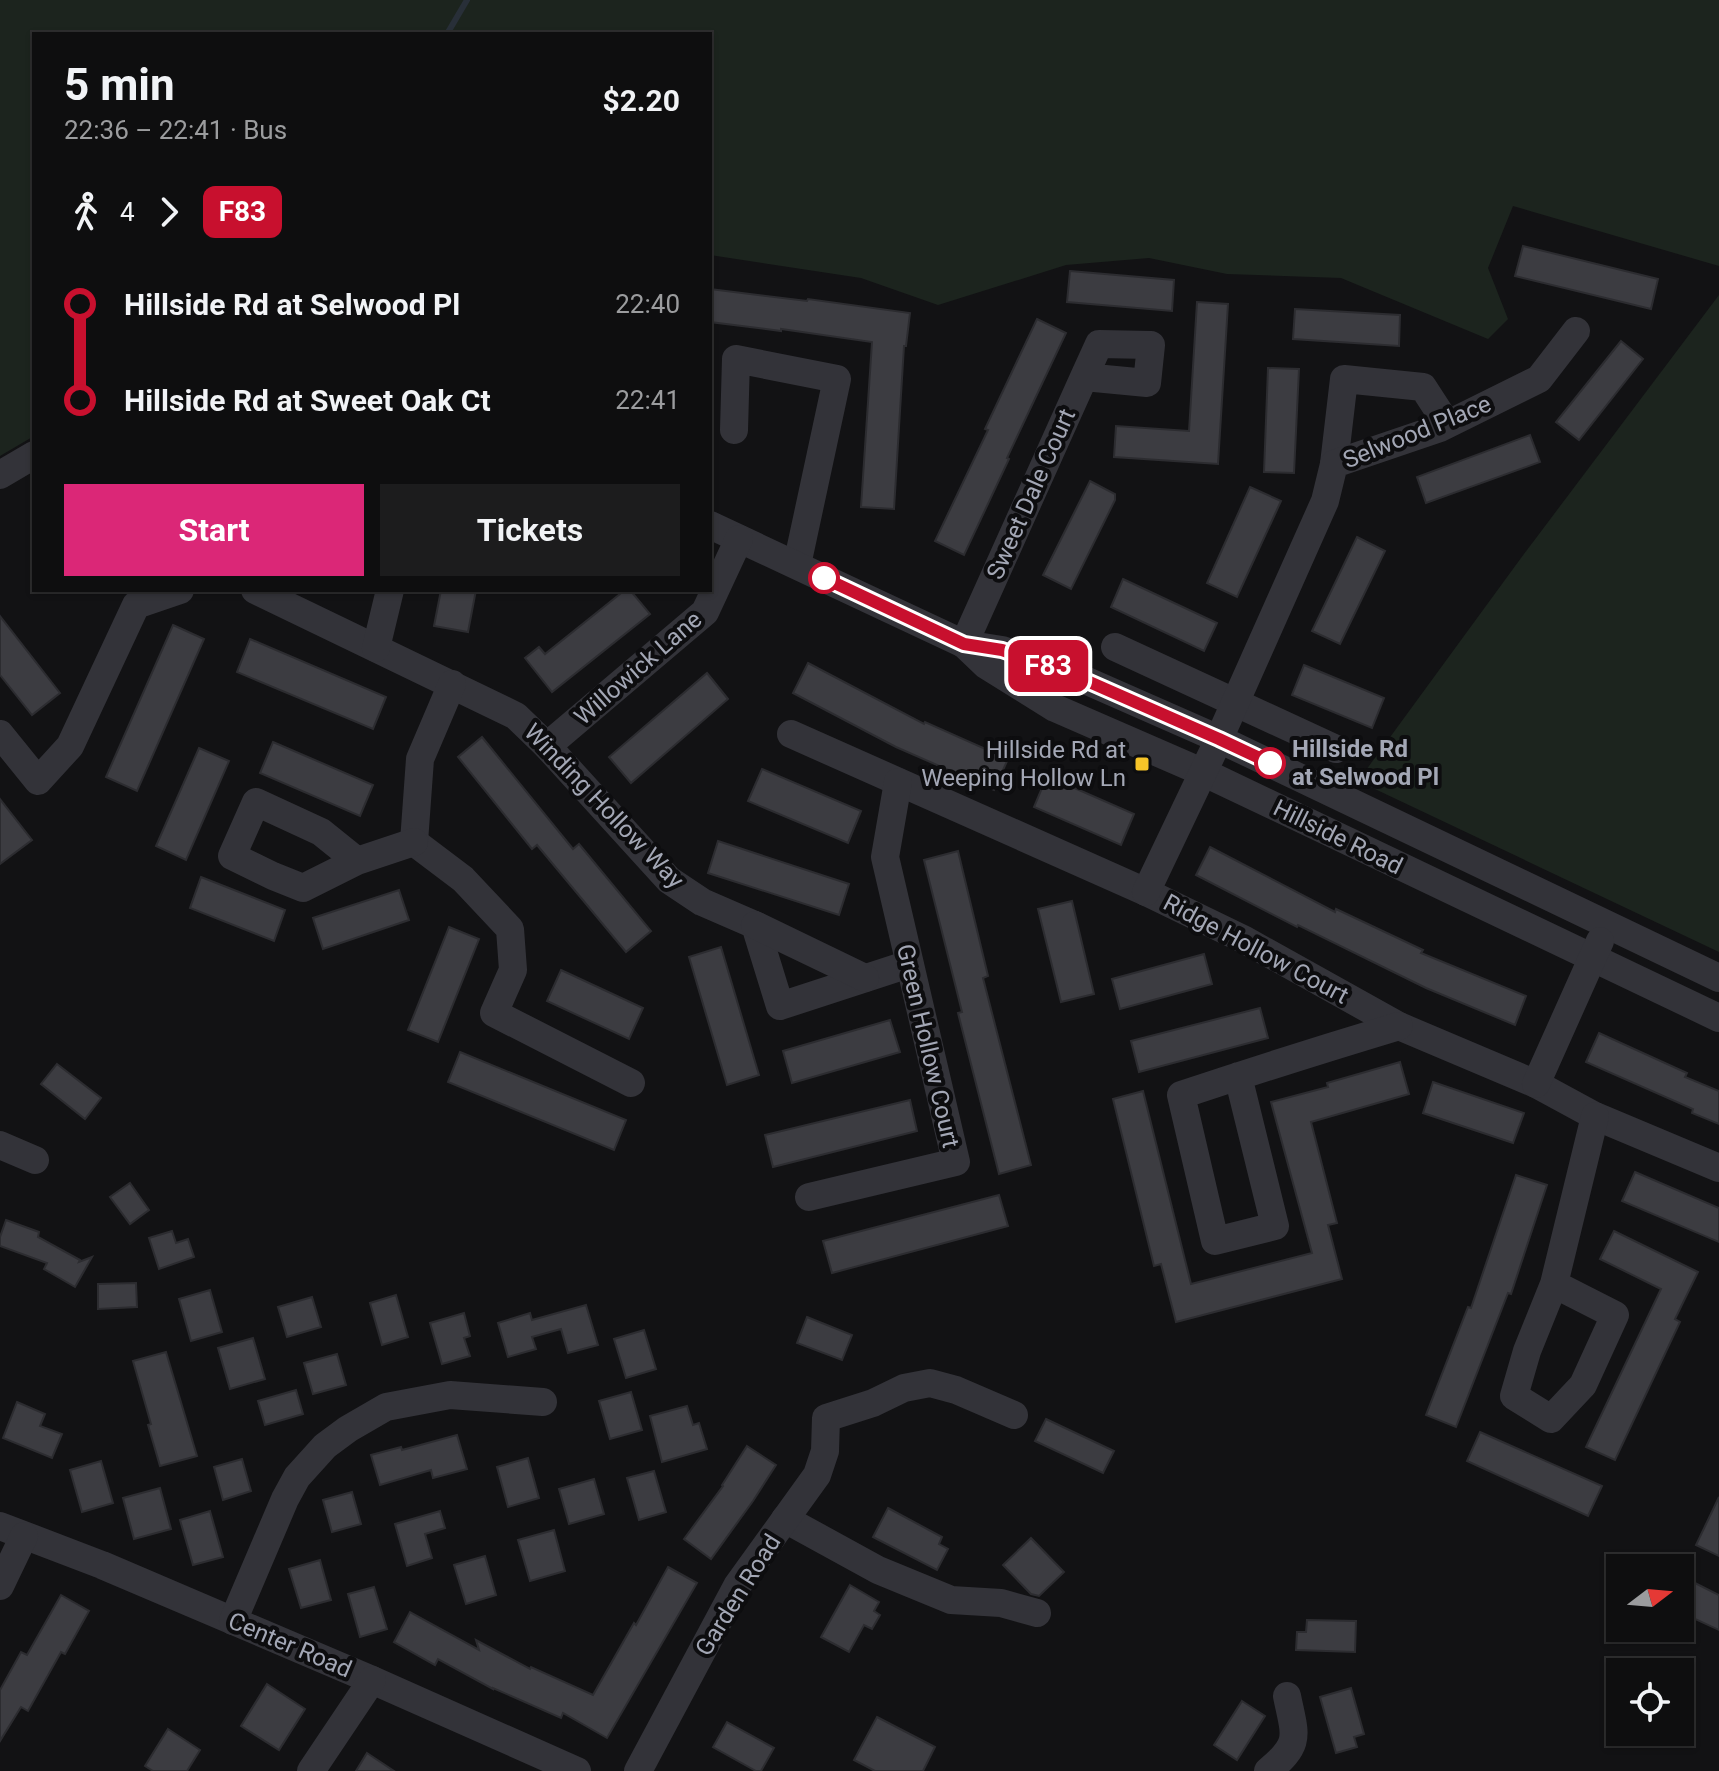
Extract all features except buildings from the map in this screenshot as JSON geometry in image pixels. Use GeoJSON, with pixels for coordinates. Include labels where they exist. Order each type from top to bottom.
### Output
{"type":"FeatureCollection","features":[{"type":"Feature","properties":{"kind":"street","name":"Selwood Place"},"geometry":{"type":"LineString","coordinates":[[1146,892],[1219,739],[1325,501],[1334,464],[1447,424],[1539,379],[1576,331]]}},
{"type":"Feature","properties":{"kind":"street","name":"Sweet Dale Court"},"geometry":{"type":"LineString","coordinates":[[964,644],[1084,377],[1099,344],[1151,345],[1147,383],[1084,377]]}},
{"type":"Feature","properties":{"kind":"street"},"geometry":{"type":"LineString","coordinates":[[734,430],[736,359],[837,379],[797,565]]}},
{"type":"Feature","properties":{"kind":"street"},"geometry":{"type":"LineString","coordinates":[[1334,464],[1344,379],[1423,387],[1447,424]]}},
{"type":"Feature","properties":{"kind":"street"},"geometry":{"type":"LineString","coordinates":[[0,475],[32,456]]}},
{"type":"Feature","properties":{"kind":"street","name":"Hillside Road"},"geometry":{"type":"LineString","coordinates":[[712,526],[964,644],[1002,650],[1078,677],[1219,739],[1719,978]]}},
{"type":"Feature","properties":{"kind":"street","name":"Willowick Lane"},"geometry":{"type":"LineString","coordinates":[[547,746],[705,612],[739,539]]}},
{"type":"Feature","properties":{"kind":"street"},"geometry":{"type":"LineString","coordinates":[[0,734],[38,781],[70,746],[136,605],[174,592]]}},
{"type":"Feature","properties":{"kind":"street","name":"Winding Hollow Way"},"geometry":{"type":"LineString","coordinates":[[259,592],[516,716],[669,880],[702,902],[865,978]]}},
{"type":"Feature","properties":{"kind":"street"},"geometry":{"type":"LineString","coordinates":[[376,648],[390,592]]}},
{"type":"Feature","properties":{"kind":"street","name":"Hillside Road"},"geometry":{"type":"LineString","coordinates":[[964,644],[986,665],[1055,708],[1202,772],[1719,1018]]}},
{"type":"Feature","properties":{"kind":"street"},"geometry":{"type":"LineString","coordinates":[[1115,647],[1336,749]]}},
{"type":"Feature","properties":{"kind":"street"},"geometry":{"type":"LineString","coordinates":[[414,842],[420,759],[452,684]]}},
{"type":"Feature","properties":{"kind":"street","name":"Ridge Hollow Court"},"geometry":{"type":"LineString","coordinates":[[791,734],[1146,892],[1243,939],[1399,1026],[1536,1084],[1595,1116],[1719,1168]]}},
{"type":"Feature","properties":{"kind":"street","name":"Green Hollow Court"},"geometry":{"type":"LineString","coordinates":[[809,1197],[956,1162],[885,857],[898,782]]}},
{"type":"Feature","properties":{"kind":"street"},"geometry":{"type":"LineString","coordinates":[[357,861],[414,842]]}},
{"type":"Feature","properties":{"kind":"street"},"geometry":{"type":"LineString","coordinates":[[414,842],[463,879],[510,929],[513,970],[494,1013],[631,1083]]}},
{"type":"Feature","properties":{"kind":"street"},"geometry":{"type":"LineString","coordinates":[[755,925],[780,1006],[909,964]]}},
{"type":"Feature","properties":{"kind":"street"},"geometry":{"type":"LineString","coordinates":[[1536,1084],[1607,926]]}},
{"type":"Feature","properties":{"kind":"street"},"geometry":{"type":"LineString","coordinates":[[1238,1076],[1275,1226],[1215,1241],[1181,1095],[1238,1076],[1399,1026]]}},
{"type":"Feature","properties":{"kind":"street"},"geometry":{"type":"LineString","coordinates":[[1554,1284],[1615,1315],[1583,1385],[1551,1419],[1514,1396],[1527,1351],[1554,1284],[1595,1116]]}},
{"type":"Feature","properties":{"kind":"street"},"geometry":{"type":"LineString","coordinates":[[0,1145],[35,1160]]}},
{"type":"Feature","properties":{"kind":"street","name":"Garden Road"},"geometry":{"type":"LineString","coordinates":[[638,1771],[737,1586],[817,1475],[825,1451],[826,1418],[873,1403],[904,1388],[930,1383],[956,1390],[1014,1415]]}},
{"type":"Feature","properties":{"kind":"street"},"geometry":{"type":"LineString","coordinates":[[233,1621],[297,1477],[325,1446],[348,1429],[386,1407],[450,1395],[543,1402]]}},
{"type":"Feature","properties":{"kind":"street"},"geometry":{"type":"LineString","coordinates":[[785,1519],[878,1570],[951,1600],[1001,1603],[1037,1613]]}},
{"type":"Feature","properties":{"kind":"street"},"geometry":{"type":"LineString","coordinates":[[0,1586],[12,1531]]}},
{"type":"Feature","properties":{"kind":"street","name":"Center Road"},"geometry":{"type":"LineString","coordinates":[[12,1531],[102,1565],[577,1771]]}},
{"type":"Feature","properties":{"kind":"street"},"geometry":{"type":"LineString","coordinates":[[311,1771],[372,1680]]}},
{"type":"Feature","properties":{"kind":"street"},"geometry":{"type":"LineString","coordinates":[[1268,1771],[1291,1749],[1293,1729],[1287,1696]]}},
{"type":"Feature","properties":{"kind":"shaded area"},"geometry":{"type":"Polygon","coordinates":[[[0,0],[1719,0],[1719,266],[1513,206],[1488,268],[1508,319],[1488,339],[1341,278],[1227,274],[1149,258],[1066,265],[938,305],[861,278],[712,255],[712,32],[32,32],[32,437],[0,456],[0,0]]]}},
{"type":"Feature","properties":{"kind":"shaded area"},"geometry":{"type":"Polygon","coordinates":[[[1719,295],[1719,952],[1358,781],[1719,295]]]}},
{"type":"Feature","properties":{"kind":"waterway"},"geometry":{"type":"LineString","coordinates":[[448,32],[467,0]]}},
{"type":"Feature","properties":{"kind":"bus line","name":"F83"},"geometry":{"type":"LineString","coordinates":[[824,578],[964,644],[1002,650],[1078,677],[1270,763]]}},
{"type":"Feature","properties":{"kind":"place","name":"Hillside Rd at Selwood Pl"},"geometry":{"type":"Point","coordinates":[1270,763]}},
{"type":"Feature","properties":{"kind":"place","name":"Hillside Rd at Weeping Hollow Ln"},"geometry":{"type":"Point","coordinates":[1142,764]}}]}
